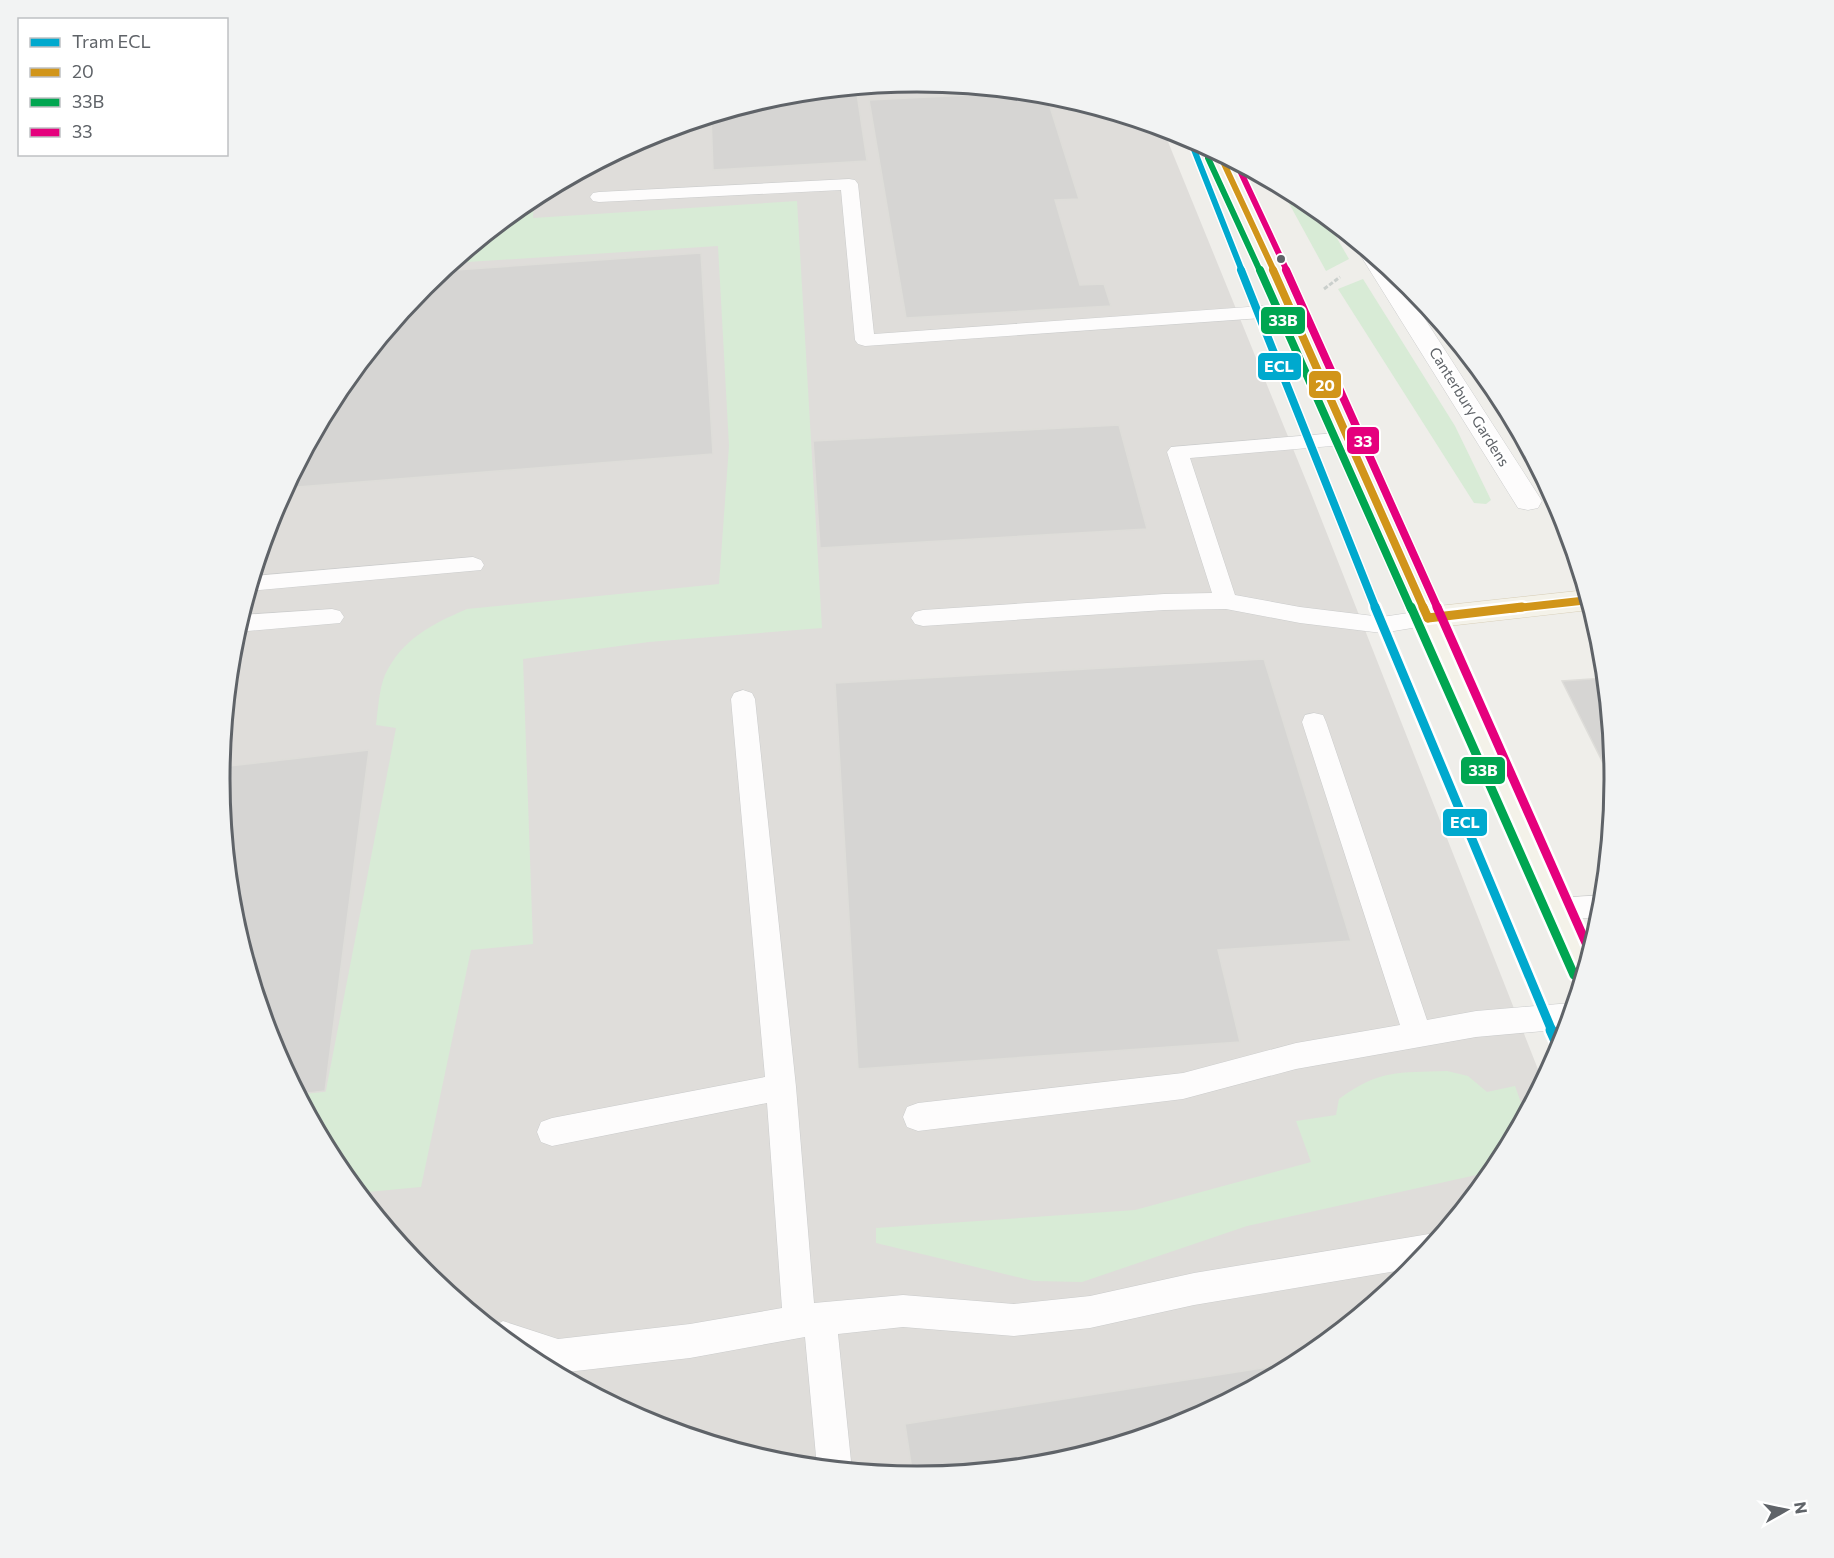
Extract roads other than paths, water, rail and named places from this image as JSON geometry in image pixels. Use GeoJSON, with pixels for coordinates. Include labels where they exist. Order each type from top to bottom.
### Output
{"type":"FeatureCollection","features":[{"type":"Feature","properties":{"kind":"main road"},"geometry":{"type":"LineString","coordinates":[[1224,164],[1580,959]]}},
{"type":"Feature","properties":{"kind":"main road"},"geometry":{"type":"LineString","coordinates":[[1428,618],[1581,601]]}},
{"type":"Feature","properties":{"kind":"street","name":"Canterbury Gardens"},"geometry":{"type":"LineString","coordinates":[[1387,278],[1528,501]]}},
{"type":"Feature","properties":{"kind":"lane"},"geometry":{"type":"LineString","coordinates":[[599,197],[849,184],[865,340],[1293,314]]}},
{"type":"Feature","properties":{"kind":"lane"},"geometry":{"type":"LineString","coordinates":[[1226,601],[1178,452],[1348,439]]}},
{"type":"Feature","properties":{"kind":"lane"},"geometry":{"type":"LineString","coordinates":[[258,583],[473,565]]}},
{"type":"Feature","properties":{"kind":"lane"},"geometry":{"type":"LineString","coordinates":[[922,618],[1164,602],[1226,601],[1300,615],[1382,625],[1428,618]]}},
{"type":"Feature","properties":{"kind":"lane"},"geometry":{"type":"LineString","coordinates":[[248,623],[332,617]]}},
{"type":"Feature","properties":{"kind":"lane"},"geometry":{"type":"LineString","coordinates":[[743,699],[781,1087],[810,1320],[834,1462]]}},
{"type":"Feature","properties":{"kind":"lane"},"geometry":{"type":"LineString","coordinates":[[1314,722],[1417,1034]]}},
{"type":"Feature","properties":{"kind":"lane"},"geometry":{"type":"LineString","coordinates":[[1558,909],[1592,907]]}},
{"type":"Feature","properties":{"kind":"lane"},"geometry":{"type":"LineString","coordinates":[[918,1117],[1183,1086],[1296,1056],[1476,1024],[1562,1017]]}},
{"type":"Feature","properties":{"kind":"lane"},"geometry":{"type":"LineString","coordinates":[[552,1132],[781,1087]]}},
{"type":"Feature","properties":{"kind":"lane"},"geometry":{"type":"LineString","coordinates":[[558,1365],[810,1320],[903,1311],[1014,1320],[1090,1312],[1194,1289],[1415,1252]]}},
{"type":"Feature","properties":{"kind":"tram line","name":"ECL"},"geometry":{"type":"LineString","coordinates":[[1194,150],[1368,591],[1554,1036]]}}]}
